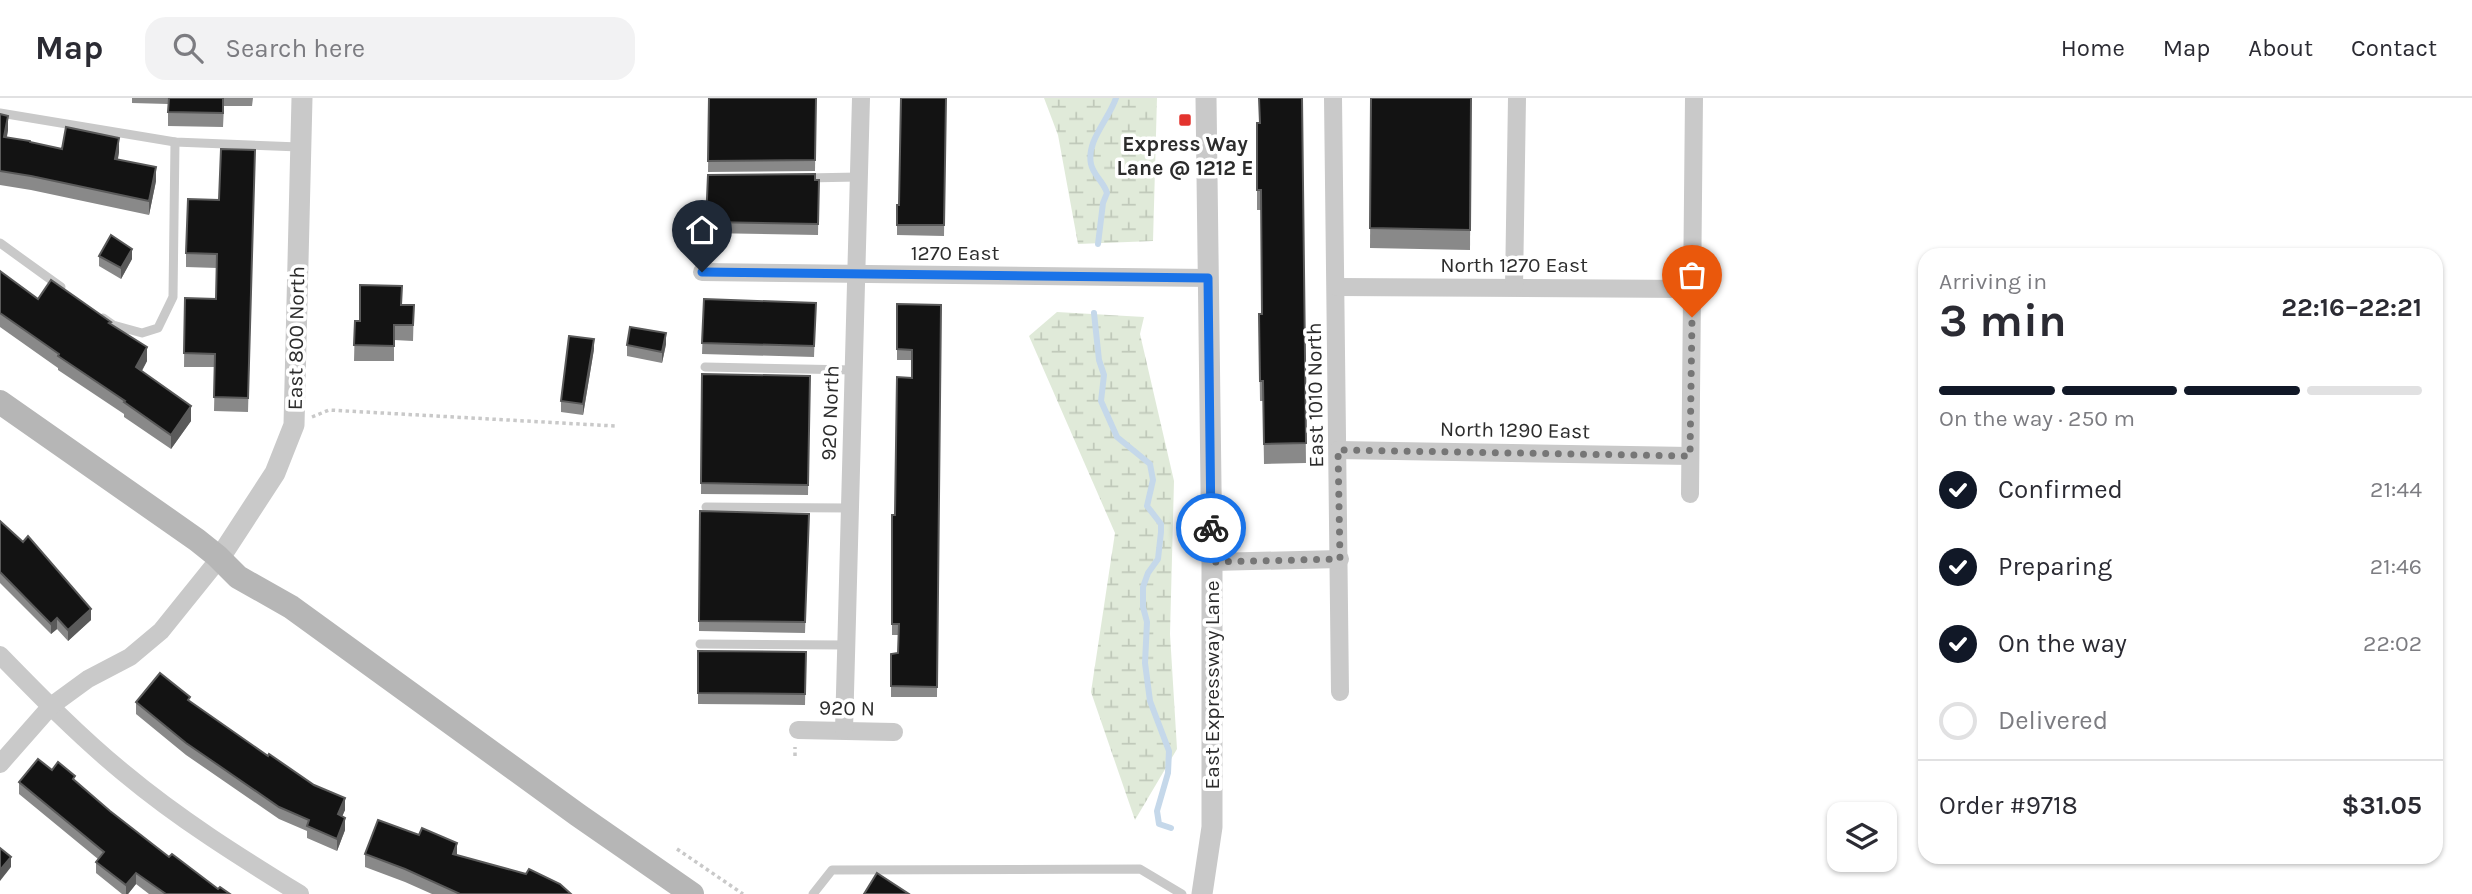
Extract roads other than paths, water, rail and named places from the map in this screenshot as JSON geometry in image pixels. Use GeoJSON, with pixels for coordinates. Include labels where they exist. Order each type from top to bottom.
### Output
{"type":"FeatureCollection","features":[{"type":"Feature","properties":{"kind":"main road"},"geometry":{"type":"LineString","coordinates":[[0,402],[197,540],[238,577],[291,607],[578,815],[692,894]]}},
{"type":"Feature","properties":{"kind":"street","name":"East 800 North"},"geometry":{"type":"LineString","coordinates":[[219,559],[275,473],[294,425],[302,98]]}},
{"type":"Feature","properties":{"kind":"street","name":"920 North"},"geometry":{"type":"LineString","coordinates":[[844,730],[860,98]]}},
{"type":"Feature","properties":{"kind":"street","name":"East Expressway Lane"},"geometry":{"type":"LineString","coordinates":[[1202,894],[1212,827],[1212,562],[1206,98]]}},
{"type":"Feature","properties":{"kind":"street","name":"East 1010 North"},"geometry":{"type":"LineString","coordinates":[[1333,98],[1340,692]]}},
{"type":"Feature","properties":{"kind":"street"},"geometry":{"type":"LineString","coordinates":[[1514,287],[1517,98]]}},
{"type":"Feature","properties":{"kind":"street"},"geometry":{"type":"LineString","coordinates":[[1690,494],[1694,98]]}},
{"type":"Feature","properties":{"kind":"street","name":"1270 East"},"geometry":{"type":"LineString","coordinates":[[702,272],[1208,278]]}},
{"type":"Feature","properties":{"kind":"street","name":"North 1270 East"},"geometry":{"type":"LineString","coordinates":[[1337,287],[1692,289]]}},
{"type":"Feature","properties":{"kind":"street","name":"North 1290 East"},"geometry":{"type":"LineString","coordinates":[[1338,450],[1690,456]]}},
{"type":"Feature","properties":{"kind":"street"},"geometry":{"type":"LineString","coordinates":[[0,764],[51,706],[88,679],[130,657],[161,631],[219,559]]}},
{"type":"Feature","properties":{"kind":"street"},"geometry":{"type":"LineString","coordinates":[[1212,562],[1340,559]]}},
{"type":"Feature","properties":{"kind":"street"},"geometry":{"type":"LineString","coordinates":[[0,655],[123,773],[190,823],[300,894]]}},
{"type":"Feature","properties":{"kind":"street","name":"920 N"},"geometry":{"type":"LineString","coordinates":[[798,730],[894,732]]}},
{"type":"Feature","properties":{"kind":"lane"},"geometry":{"type":"LineString","coordinates":[[0,113],[175,142],[301,147]]}},
{"type":"Feature","properties":{"kind":"lane"},"geometry":{"type":"LineString","coordinates":[[93,310],[113,325],[142,333],[158,328],[173,297],[175,142]]}},
{"type":"Feature","properties":{"kind":"lane"},"geometry":{"type":"LineString","coordinates":[[791,178],[859,177]]}},
{"type":"Feature","properties":{"kind":"lane"},"geometry":{"type":"LineString","coordinates":[[0,243],[72,295]]}},
{"type":"Feature","properties":{"kind":"lane"},"geometry":{"type":"LineString","coordinates":[[705,367],[854,370]]}},
{"type":"Feature","properties":{"kind":"lane"},"geometry":{"type":"LineString","coordinates":[[706,507],[850,508]]}},
{"type":"Feature","properties":{"kind":"lane"},"geometry":{"type":"LineString","coordinates":[[700,644],[846,645]]}},
{"type":"Feature","properties":{"kind":"lane"},"geometry":{"type":"LineString","coordinates":[[813,894],[832,870],[1140,869],[1182,894]]}},
{"type":"Feature","properties":{"kind":"waterway"},"geometry":{"type":"LineString","coordinates":[[1098,244],[1103,203],[1107,193],[1092,168],[1090,155],[1116,98]]}},
{"type":"Feature","properties":{"kind":"waterway"},"geometry":{"type":"LineString","coordinates":[[1094,313],[1099,360],[1104,375],[1101,401],[1117,437],[1150,464],[1153,480],[1147,506],[1161,524],[1158,559],[1148,573],[1143,587],[1143,607],[1147,622],[1145,663],[1150,701],[1169,751],[1168,773],[1157,811],[1159,824],[1171,828]]}},
{"type":"Feature","properties":{"kind":"place","name":"Express Way Lane @ 1212 E"},"geometry":{"type":"Point","coordinates":[1185,120]}}]}
